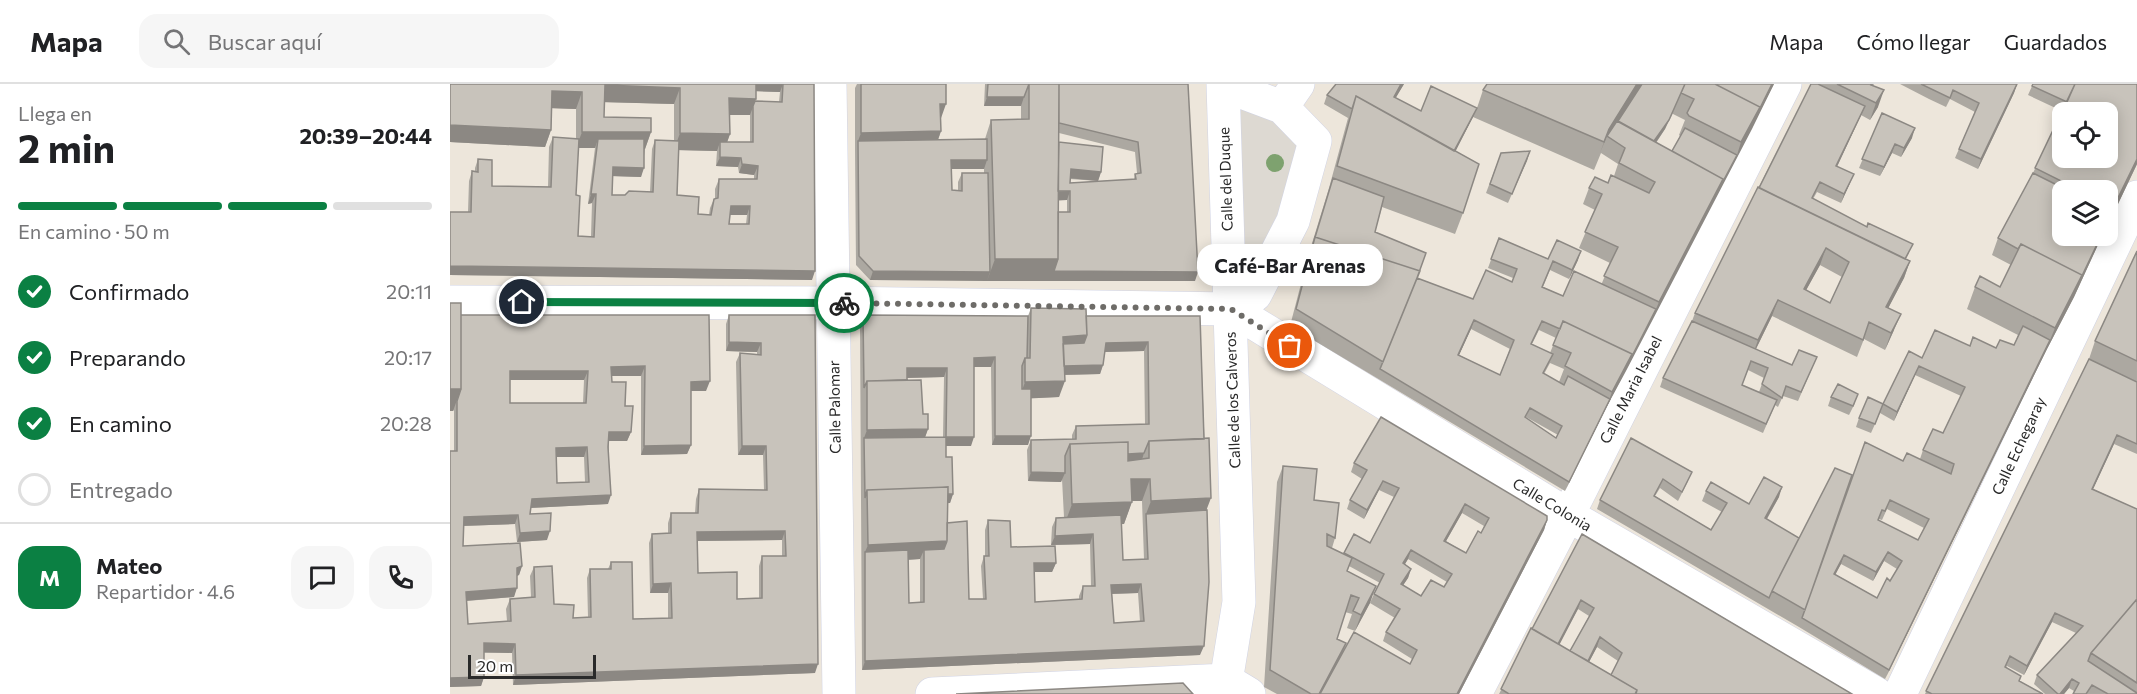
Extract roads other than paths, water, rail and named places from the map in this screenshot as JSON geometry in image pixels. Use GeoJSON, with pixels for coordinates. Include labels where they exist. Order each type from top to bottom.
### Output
{"type":"FeatureCollection","features":[{"type":"Feature","properties":{"kind":"street","name":"Calle Palomar"},"geometry":{"type":"LineString","coordinates":[[830,84],[839,694]]}},
{"type":"Feature","properties":{"kind":"street","name":"Calle Maria Isabel"},"geometry":{"type":"LineString","coordinates":[[1475,694],[1568,515],[1785,84]]}},
{"type":"Feature","properties":{"kind":"street","name":"Calle de los Calveros"},"geometry":{"type":"LineString","coordinates":[[1223,85],[1290,95],[1315,141],[1293,221],[1255,295],[1231,309],[1239,602],[1233,689]]}},
{"type":"Feature","properties":{"kind":"street","name":"Calle del Duque"},"geometry":{"type":"LineString","coordinates":[[1223,85],[1231,309]]}},
{"type":"Feature","properties":{"kind":"street","name":"Calle Echegaray"},"geometry":{"type":"LineString","coordinates":[[1900,694],[2137,197]]}},
{"type":"Feature","properties":{"kind":"street"},"geometry":{"type":"LineString","coordinates":[[450,302],[833,303],[1231,309]]}},
{"type":"Feature","properties":{"kind":"street","name":"Calle Colonia"},"geometry":{"type":"LineString","coordinates":[[1231,309],[1568,515],[1877,694]]}},
{"type":"Feature","properties":{"kind":"street"},"geometry":{"type":"LineString","coordinates":[[932,694],[1233,689]]}},
{"type":"Feature","properties":{"kind":"place","name":"Café-Bar Arenas"},"geometry":{"type":"Point","coordinates":[1290,346]}}]}
